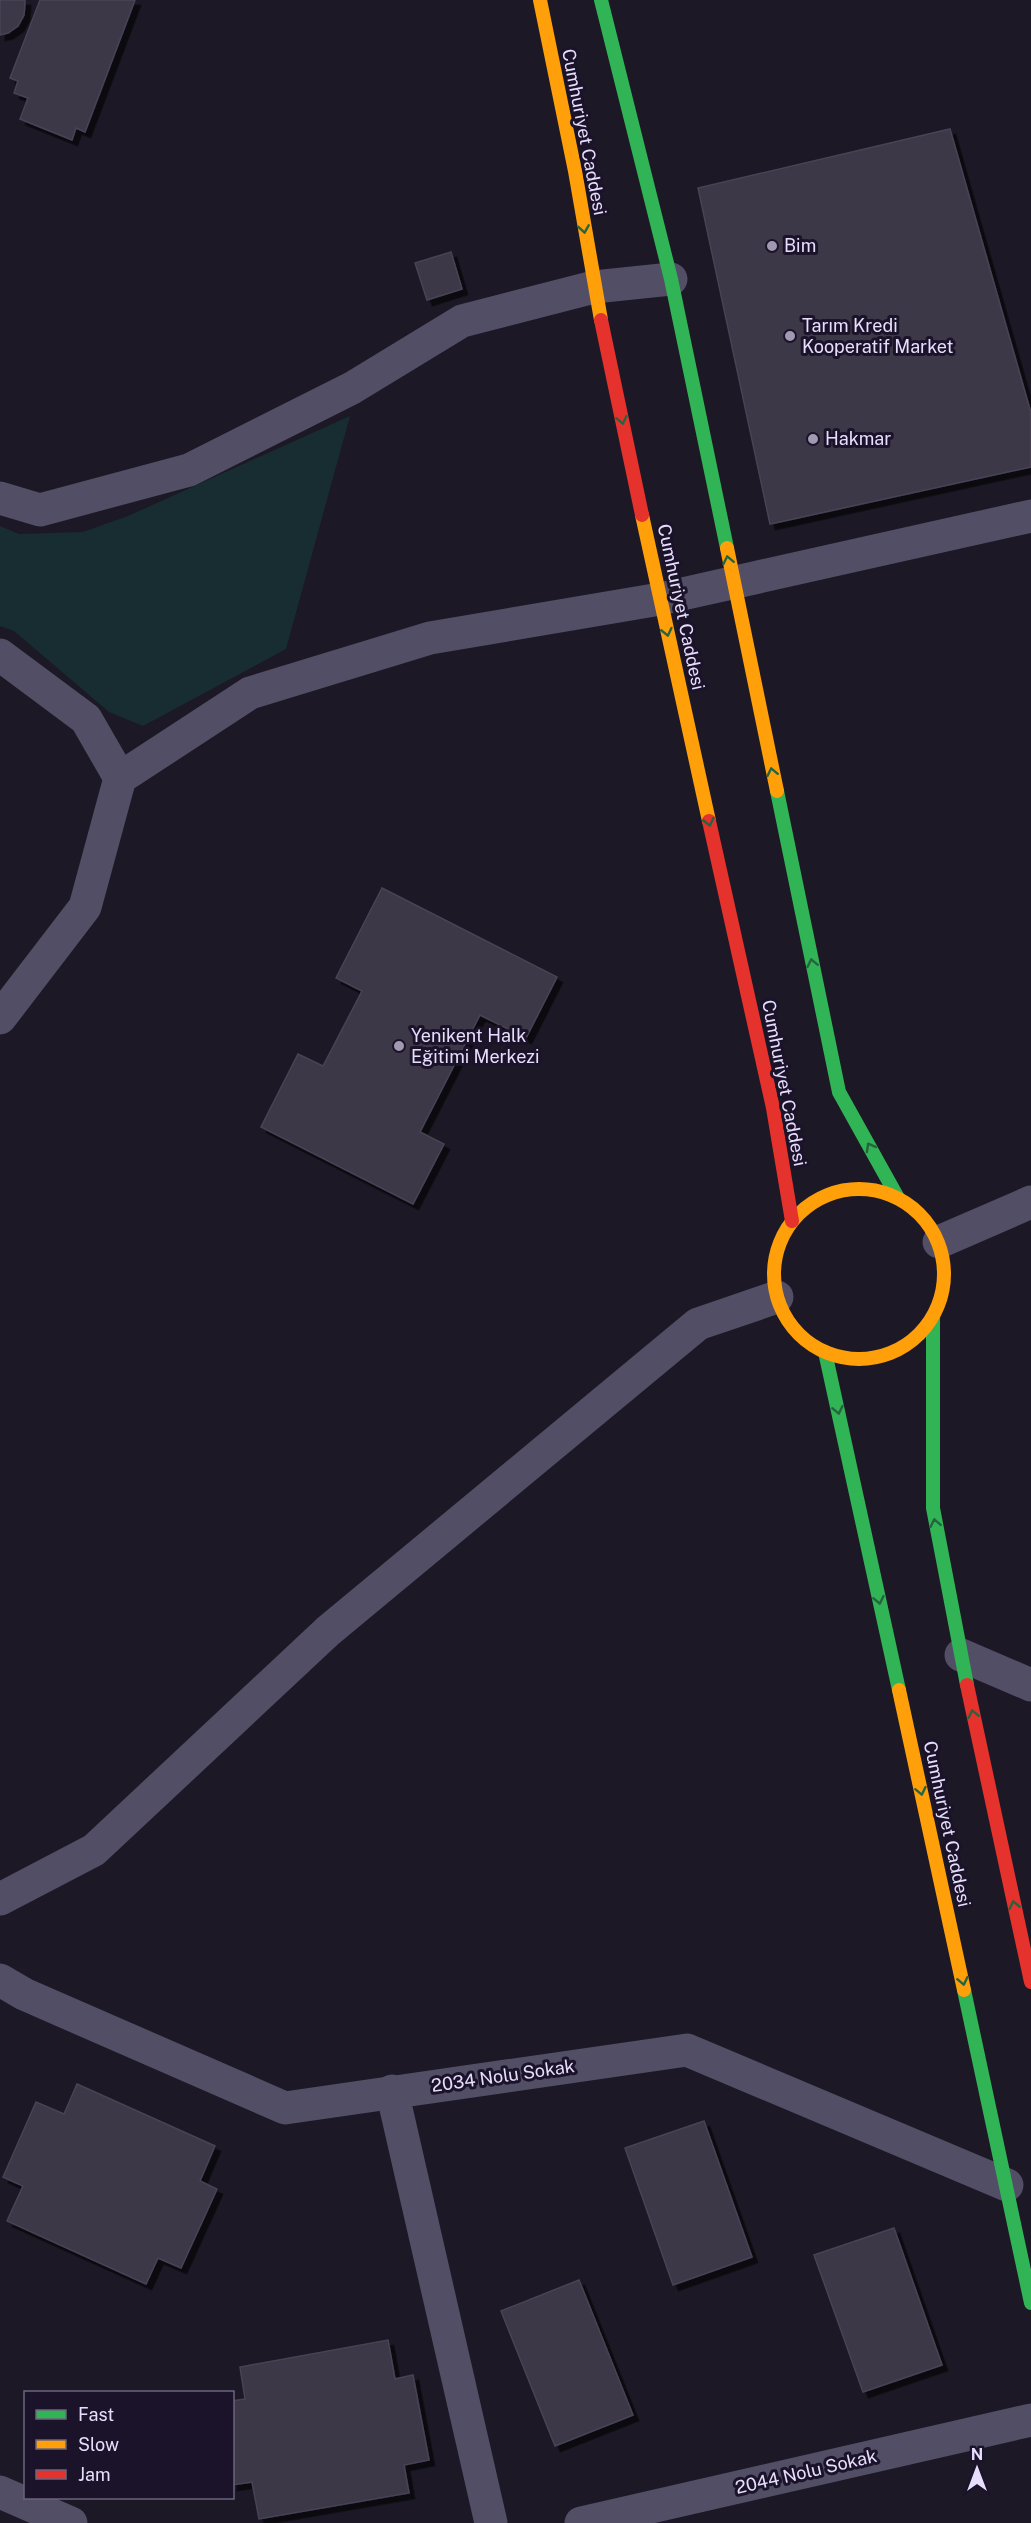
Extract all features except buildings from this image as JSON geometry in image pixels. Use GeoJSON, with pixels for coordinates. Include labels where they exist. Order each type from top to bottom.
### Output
{"type":"FeatureCollection","features":[{"type":"Feature","properties":{"kind":"street","name":"Cumhuriyet Caddesi"},"geometry":{"type":"LineString","coordinates":[[540,0],[575,171],[594,287],[660,599],[773,1108],[792,1221]]}},
{"type":"Feature","properties":{"kind":"street"},"geometry":{"type":"LineString","coordinates":[[601,0],[671,279],[839,1092],[898,1198]]}},
{"type":"Feature","properties":{"kind":"street"},"geometry":{"type":"LineString","coordinates":[[0,498],[40,510],[189,470],[351,388],[462,321],[594,287],[671,279]]}},
{"type":"Feature","properties":{"kind":"street"},"geometry":{"type":"LineString","coordinates":[[0,1018],[85,907],[120,777],[250,693],[430,638],[660,599],[1031,516]]}},
{"type":"Feature","properties":{"kind":"street"},"geometry":{"type":"LineString","coordinates":[[0,655],[86,719],[120,777]]}},
{"type":"Feature","properties":{"kind":"street"},"geometry":{"type":"LineString","coordinates":[[870,1189],[898,1198],[915,1210],[929,1225],[939,1242],[945,1268],[942,1294],[933,1318],[918,1337],[897,1351],[874,1359],[849,1359],[825,1352],[804,1340],[787,1320],[777,1297],[774,1272],[778,1247],[792,1221],[813,1202],[841,1191],[870,1189]]}},
{"type":"Feature","properties":{"kind":"street"},"geometry":{"type":"LineString","coordinates":[[939,1242],[1031,1202]]}},
{"type":"Feature","properties":{"kind":"street"},"geometry":{"type":"LineString","coordinates":[[0,1899],[94,1850],[328,1631],[698,1324],[777,1297]]}},
{"type":"Feature","properties":{"kind":"street"},"geometry":{"type":"LineString","coordinates":[[933,1318],[933,1508],[961,1655],[1031,1982]]}},
{"type":"Feature","properties":{"kind":"street","name":"Cumhuriyet Caddesi"},"geometry":{"type":"LineString","coordinates":[[825,1352],[1031,2303]]}},
{"type":"Feature","properties":{"kind":"street"},"geometry":{"type":"LineString","coordinates":[[961,1655],[1031,1685]]}},
{"type":"Feature","properties":{"kind":"street","name":"2034 Nolu Sokak"},"geometry":{"type":"LineString","coordinates":[[0,1980],[24,1994],[285,2108],[687,2050],[1007,2185]]}},
{"type":"Feature","properties":{"kind":"street"},"geometry":{"type":"LineString","coordinates":[[392,2091],[491,2523]]}},
{"type":"Feature","properties":{"kind":"street","name":"2044 Nolu Sokak"},"geometry":{"type":"LineString","coordinates":[[581,2523],[1031,2420]]}},
{"type":"Feature","properties":{"kind":"street"},"geometry":{"type":"LineString","coordinates":[[0,2492],[71,2523]]}},
{"type":"Feature","properties":{"kind":"green space"},"geometry":{"type":"Polygon","coordinates":[[[350,416],[286,649],[143,726],[109,712],[14,631],[0,626],[0,526],[19,534],[83,532],[128,516],[350,416]]]}},
{"type":"Feature","properties":{"kind":"traffic: fast"},"geometry":{"type":"LineString","coordinates":[[601,0],[671,279],[727,548]]}},
{"type":"Feature","properties":{"kind":"traffic: fast"},"geometry":{"type":"LineString","coordinates":[[777,791],[839,1092],[898,1198]]}},
{"type":"Feature","properties":{"kind":"traffic: fast"},"geometry":{"type":"LineString","coordinates":[[933,1318],[933,1508],[967,1685]]}},
{"type":"Feature","properties":{"kind":"traffic: fast"},"geometry":{"type":"LineString","coordinates":[[825,1352],[899,1690]]}},
{"type":"Feature","properties":{"kind":"traffic: fast"},"geometry":{"type":"LineString","coordinates":[[964,1990],[1031,2303]]}},
{"type":"Feature","properties":{"kind":"traffic: slow"},"geometry":{"type":"LineString","coordinates":[[540,0],[575,171],[601,320]]}},
{"type":"Feature","properties":{"kind":"traffic: slow"},"geometry":{"type":"LineString","coordinates":[[642,515],[709,821]]}},
{"type":"Feature","properties":{"kind":"traffic: slow"},"geometry":{"type":"LineString","coordinates":[[727,548],[777,791]]}},
{"type":"Feature","properties":{"kind":"traffic: slow"},"geometry":{"type":"LineString","coordinates":[[859,1189],[892,1195],[919,1214],[938,1241],[944,1274],[938,1307],[919,1334],[892,1353],[859,1359],[826,1353],[799,1334],[780,1307],[774,1274],[780,1241],[799,1214],[826,1195],[859,1189]]}},
{"type":"Feature","properties":{"kind":"traffic: slow"},"geometry":{"type":"LineString","coordinates":[[899,1690],[964,1990]]}},
{"type":"Feature","properties":{"kind":"traffic: jam"},"geometry":{"type":"LineString","coordinates":[[601,320],[642,515]]}},
{"type":"Feature","properties":{"kind":"traffic: jam"},"geometry":{"type":"LineString","coordinates":[[709,821],[773,1108],[792,1221]]}},
{"type":"Feature","properties":{"kind":"traffic: jam"},"geometry":{"type":"LineString","coordinates":[[967,1685],[1031,1982]]}},
{"type":"Feature","properties":{"kind":"place","name":"Bim"},"geometry":{"type":"Point","coordinates":[772,246]}},
{"type":"Feature","properties":{"kind":"place","name":"Tarım Kredi Kooperatif Market"},"geometry":{"type":"Point","coordinates":[790,336]}},
{"type":"Feature","properties":{"kind":"place","name":"Hakmar"},"geometry":{"type":"Point","coordinates":[813,439]}},
{"type":"Feature","properties":{"kind":"place","name":"Yenikent Halk Eğitimi Merkezi"},"geometry":{"type":"Point","coordinates":[399,1046]}}]}
